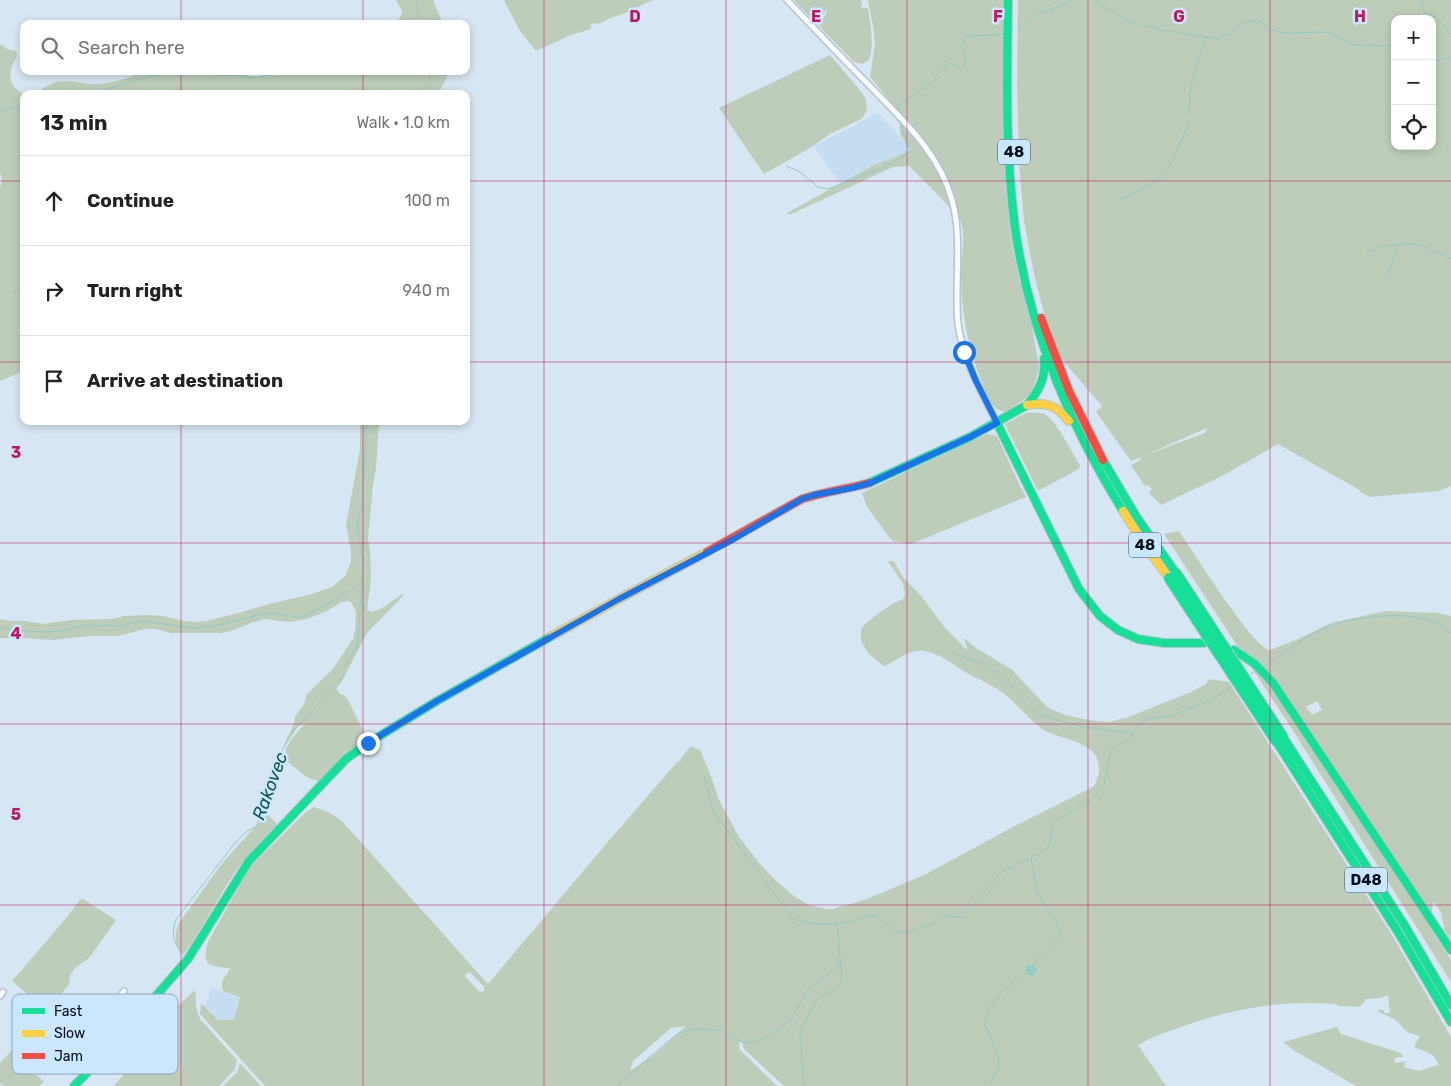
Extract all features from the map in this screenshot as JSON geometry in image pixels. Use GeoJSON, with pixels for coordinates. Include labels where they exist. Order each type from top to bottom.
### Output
{"type":"FeatureCollection","features":[{"type":"Feature","properties":{"kind":"main road","name":"48"},"geometry":{"type":"LineString","coordinates":[[1008,0],[1007,110],[1011,193],[1015,231],[1024,279],[1039,334],[1059,388],[1090,456],[1148,550],[1173,576]]}},
{"type":"Feature","properties":{"kind":"main road","name":"48"},"geometry":{"type":"LineString","coordinates":[[1014,0],[1012,111],[1016,193],[1023,248],[1036,303],[1052,348],[1088,431],[1130,506],[1173,576]]}},
{"type":"Feature","properties":{"kind":"main road","name":"48"},"geometry":{"type":"LineString","coordinates":[[1027,405],[1039,391],[1045,374],[1039,334]]}},
{"type":"Feature","properties":{"kind":"main road","name":"48"},"geometry":{"type":"LineString","coordinates":[[1027,405],[1044,403],[1054,406],[1063,413],[1079,434]]}},
{"type":"Feature","properties":{"kind":"main road"},"geometry":{"type":"LineString","coordinates":[[158,994],[188,959],[249,860],[291,819],[336,769],[357,751],[437,701],[619,599],[734,539],[796,502],[814,495],[870,483],[970,437],[1027,405]]}},
{"type":"Feature","properties":{"kind":"main road"},"geometry":{"type":"LineString","coordinates":[[997,423],[1079,588],[1096,613],[1108,625],[1140,640],[1204,643]]}},
{"type":"Feature","properties":{"kind":"main road","name":"D48"},"geometry":{"type":"LineString","coordinates":[[1173,576],[1405,926],[1451,1004]]}},
{"type":"Feature","properties":{"kind":"main road"},"geometry":{"type":"LineString","coordinates":[[1234,650],[1251,660],[1273,682],[1451,950]]}},
{"type":"Feature","properties":{"kind":"main road","name":"D48"},"geometry":{"type":"LineString","coordinates":[[1280,739],[1451,1022]]}},
{"type":"Feature","properties":{"kind":"main road"},"geometry":{"type":"LineString","coordinates":[[74,1086],[87,1074]]}},
{"type":"Feature","properties":{"kind":"street"},"geometry":{"type":"LineString","coordinates":[[787,0],[903,121],[940,167],[953,201],[956,221],[958,314],[964,352],[997,423]]}},
{"type":"Feature","properties":{"kind":"shaded area"},"geometry":{"type":"Polygon","coordinates":[[[396,0],[433,0],[441,20],[398,20],[402,14],[396,0]]]}},
{"type":"Feature","properties":{"kind":"shaded area"},"geometry":{"type":"Polygon","coordinates":[[[504,0],[653,0],[601,23],[591,24],[591,29],[571,35],[536,51],[520,31],[504,0]]]}},
{"type":"Feature","properties":{"kind":"shaded area"},"geometry":{"type":"Polygon","coordinates":[[[794,0],[861,0],[862,7],[859,8],[868,8],[871,28],[872,48],[869,60],[862,64],[854,62],[819,26],[827,12],[826,10],[818,21],[813,20],[794,0]]]}},
{"type":"Feature","properties":{"kind":"shaded area"},"geometry":{"type":"Polygon","coordinates":[[[868,0],[1003,0],[1004,165],[1006,194],[1013,250],[1032,326],[1039,368],[1033,391],[1006,412],[1000,411],[993,406],[989,399],[970,345],[964,318],[961,290],[963,242],[961,222],[946,203],[909,166],[893,167],[789,215],[787,213],[872,166],[912,150],[900,134],[901,114],[870,77],[875,44],[868,0]]]}},
{"type":"Feature","properties":{"kind":"shaded area"},"geometry":{"type":"Polygon","coordinates":[[[1018,0],[1451,0],[1451,486],[1438,491],[1370,497],[1278,444],[1222,476],[1161,505],[1149,493],[1152,489],[1144,485],[1131,465],[1139,461],[1141,457],[1131,461],[1096,412],[1102,406],[1058,355],[1046,321],[1034,274],[1024,220],[1019,164],[1017,83],[1018,0]],[[1207,428],[1143,456],[1205,433],[1207,428]]]}},
{"type":"Feature","properties":{"kind":"shaded area"},"geometry":{"type":"Polygon","coordinates":[[[0,44],[17,53],[10,78],[13,86],[20,92],[20,373],[0,381],[0,188],[2,180],[0,172],[0,44]]]}},
{"type":"Feature","properties":{"kind":"shaded area"},"geometry":{"type":"Polygon","coordinates":[[[830,55],[866,99],[867,108],[865,114],[861,119],[830,134],[810,148],[764,174],[719,108],[830,55]]]}},
{"type":"Feature","properties":{"kind":"shaded area"},"geometry":{"type":"Polygon","coordinates":[[[136,75],[245,75],[256,77],[279,75],[448,75],[440,90],[41,90],[55,82],[61,81],[93,84],[136,75]]]}},
{"type":"Feature","properties":{"kind":"shaded area"},"geometry":{"type":"Polygon","coordinates":[[[878,113],[912,150],[872,166],[840,184],[814,146],[878,113]]]}},
{"type":"Feature","properties":{"kind":"shaded area"},"geometry":{"type":"Polygon","coordinates":[[[1026,413],[1041,413],[1050,418],[1080,465],[1079,469],[1038,491],[1005,424],[1026,413]]]}},
{"type":"Feature","properties":{"kind":"shaded area"},"geometry":{"type":"Polygon","coordinates":[[[360,425],[379,425],[368,539],[371,579],[367,610],[378,610],[403,594],[403,596],[367,633],[336,689],[347,698],[366,739],[347,753],[319,781],[305,775],[286,759],[286,749],[306,722],[298,726],[284,748],[295,717],[304,704],[307,694],[332,670],[353,639],[356,612],[351,602],[342,602],[325,612],[307,619],[289,622],[265,619],[221,633],[171,633],[156,629],[145,629],[118,636],[90,636],[53,640],[0,638],[0,619],[43,624],[71,620],[112,619],[124,616],[147,615],[163,616],[184,621],[206,621],[312,594],[332,587],[345,576],[351,562],[346,525],[360,449],[360,425]]]}},
{"type":"Feature","properties":{"kind":"shaded area"},"geometry":{"type":"Polygon","coordinates":[[[987,434],[997,436],[1026,497],[911,544],[893,541],[867,507],[862,493],[987,434]]]}},
{"type":"Feature","properties":{"kind":"shaded area"},"geometry":{"type":"Polygon","coordinates":[[[1179,531],[1236,615],[1260,644],[1269,650],[1296,640],[1331,623],[1386,611],[1437,613],[1451,616],[1451,941],[1445,932],[1441,912],[1433,901],[1430,928],[1451,960],[1451,982],[1290,726],[1164,534],[1179,531]],[[1317,701],[1306,707],[1312,715],[1322,710],[1317,701]]]}},
{"type":"Feature","properties":{"kind":"shaded area"},"geometry":{"type":"Polygon","coordinates":[[[894,561],[903,577],[922,597],[945,628],[968,651],[964,638],[976,648],[1011,669],[1047,707],[1065,715],[1109,722],[1126,718],[1191,692],[1206,684],[1209,679],[1229,682],[1392,935],[1451,1037],[1451,1086],[1356,1086],[1295,1051],[1283,1042],[1337,1027],[1341,1034],[1401,1053],[1403,1057],[1397,1057],[1394,1061],[1396,1063],[1404,1061],[1404,1067],[1419,1071],[1439,1065],[1433,1055],[1414,1047],[1420,1036],[1409,1033],[1397,1021],[1378,1012],[1380,1009],[1384,1013],[1390,1013],[1388,995],[1381,998],[1366,999],[1360,1007],[1296,1003],[1238,1010],[1200,1020],[1138,1045],[1166,1086],[784,1086],[745,1050],[740,1041],[739,1049],[777,1086],[265,1086],[200,1014],[201,1003],[218,1020],[234,1020],[240,997],[223,991],[222,984],[230,968],[208,964],[206,961],[206,950],[208,942],[250,867],[306,812],[314,807],[328,812],[341,820],[488,984],[678,761],[683,760],[680,759],[691,746],[700,750],[719,800],[739,837],[760,864],[794,896],[809,905],[826,909],[833,909],[867,899],[924,875],[1093,787],[1097,779],[1099,767],[1095,755],[1090,749],[1047,732],[993,686],[931,652],[914,651],[884,666],[868,653],[861,641],[861,629],[880,612],[902,600],[905,595],[903,583],[888,562],[894,561]],[[468,972],[465,976],[479,991],[483,992],[484,987],[468,972]],[[686,1026],[671,1028],[633,1061],[630,1071],[655,1054],[686,1026]]]}},
{"type":"Feature","properties":{"kind":"shaded area"},"geometry":{"type":"Polygon","coordinates":[[[267,814],[278,825],[242,862],[184,954],[178,948],[176,940],[176,931],[179,923],[223,862],[267,814]]]}},
{"type":"Feature","properties":{"kind":"shaded area"},"geometry":{"type":"Polygon","coordinates":[[[83,899],[116,920],[89,958],[75,968],[70,975],[69,984],[61,994],[27,994],[12,981],[80,900],[83,899]]]}},
{"type":"Feature","properties":{"kind":"shaded area"},"geometry":{"type":"Polygon","coordinates":[[[1031,964],[1037,970],[1031,976],[1025,970],[1031,964]]]}},
{"type":"Feature","properties":{"kind":"shaded area"},"geometry":{"type":"Polygon","coordinates":[[[211,988],[241,997],[234,1020],[218,1020],[205,1006],[211,988]]]}},
{"type":"Feature","properties":{"kind":"shaded area"},"geometry":{"type":"Polygon","coordinates":[[[195,990],[196,1007],[200,1019],[237,1060],[235,1069],[219,1086],[114,1086],[124,1074],[178,1074],[178,1006],[195,990]]]}},
{"type":"Feature","properties":{"kind":"shaded area"},"geometry":{"type":"Polygon","coordinates":[[[11,1051],[12,1074],[35,1074],[44,1082],[39,1086],[0,1085],[0,1063],[11,1051]]]}},
{"type":"Feature","properties":{"kind":"shaded area"},"geometry":{"type":"Polygon","coordinates":[[[240,1063],[261,1086],[223,1086],[237,1072],[240,1063]]]}},
{"type":"Feature","properties":{"kind":"waterway","name":"Rakovec"},"geometry":{"type":"LineString","coordinates":[[417,0],[418,20]]}},
{"type":"Feature","properties":{"kind":"waterway"},"geometry":{"type":"LineString","coordinates":[[1018,31],[1039,13],[1073,0]]}},
{"type":"Feature","properties":{"kind":"waterway"},"geometry":{"type":"LineString","coordinates":[[1095,0],[1129,22],[1162,30],[1217,39],[1226,35],[1243,22],[1257,21],[1262,22],[1269,29],[1278,32],[1321,32],[1331,34],[1354,45],[1391,46]]}},
{"type":"Feature","properties":{"kind":"waterway"},"geometry":{"type":"LineString","coordinates":[[1421,0],[1426,14],[1438,19],[1451,34]]}},
{"type":"Feature","properties":{"kind":"waterway"},"geometry":{"type":"LineString","coordinates":[[898,111],[898,106],[933,82],[937,74],[950,63],[957,67],[963,66],[966,62],[962,47],[965,38],[1003,34]]}},
{"type":"Feature","properties":{"kind":"waterway"},"geometry":{"type":"LineString","coordinates":[[1189,114],[1196,65],[1206,37]]}},
{"type":"Feature","properties":{"kind":"waterway"},"geometry":{"type":"LineString","coordinates":[[1434,60],[1451,57]]}},
{"type":"Feature","properties":{"kind":"waterway"},"geometry":{"type":"LineString","coordinates":[[103,90],[157,75]]}},
{"type":"Feature","properties":{"kind":"waterway"},"geometry":{"type":"LineString","coordinates":[[215,75],[232,75]]}},
{"type":"Feature","properties":{"kind":"waterway"},"geometry":{"type":"LineString","coordinates":[[232,75],[249,78],[271,75]]}},
{"type":"Feature","properties":{"kind":"waterway","name":"Rakovec"},"geometry":{"type":"LineString","coordinates":[[422,90],[427,85],[430,75]]}},
{"type":"Feature","properties":{"kind":"waterway"},"geometry":{"type":"LineString","coordinates":[[0,111],[20,106]]}},
{"type":"Feature","properties":{"kind":"waterway"},"geometry":{"type":"LineString","coordinates":[[786,166],[800,172],[818,187],[828,189],[885,167],[910,152],[900,121]]}},
{"type":"Feature","properties":{"kind":"waterway"},"geometry":{"type":"LineString","coordinates":[[1121,200],[1157,180],[1169,168],[1190,121]]}},
{"type":"Feature","properties":{"kind":"waterway"},"geometry":{"type":"LineString","coordinates":[[1367,251],[1411,244],[1426,247],[1451,259]]}},
{"type":"Feature","properties":{"kind":"waterway"},"geometry":{"type":"LineString","coordinates":[[1388,275],[1398,245]]}},
{"type":"Feature","properties":{"kind":"waterway"},"geometry":{"type":"LineString","coordinates":[[14,293],[20,289]]}},
{"type":"Feature","properties":{"kind":"waterway","name":"Rakovec"},"geometry":{"type":"LineString","coordinates":[[345,667],[358,643],[363,561],[357,526],[362,504],[367,425]]}},
{"type":"Feature","properties":{"kind":"waterway"},"geometry":{"type":"LineString","coordinates":[[0,626],[10,630],[46,632],[62,631],[83,625],[120,626],[142,621],[194,628],[224,624],[266,613],[299,617],[308,615],[361,584]]}},
{"type":"Feature","properties":{"kind":"waterway"},"geometry":{"type":"LineString","coordinates":[[1263,667],[1318,631],[1360,618],[1376,616],[1423,618],[1437,623],[1451,633]]}},
{"type":"Feature","properties":{"kind":"waterway"},"geometry":{"type":"LineString","coordinates":[[952,653],[998,673],[1027,705],[1043,715],[1081,726],[1133,733]]}},
{"type":"Feature","properties":{"kind":"waterway"},"geometry":{"type":"LineString","coordinates":[[1248,676],[1257,670]]}},
{"type":"Feature","properties":{"kind":"waterway","name":"Rakovec"},"geometry":{"type":"LineString","coordinates":[[337,683],[346,673]]}},
{"type":"Feature","properties":{"kind":"waterway"},"geometry":{"type":"LineString","coordinates":[[704,776],[713,811],[793,919],[808,923],[831,924],[872,916],[882,920],[898,933],[905,933],[936,923],[944,916],[963,917],[1001,872],[1046,850],[1050,843],[1052,826],[1057,820],[1093,798],[1104,785],[1111,750],[1129,739],[1137,727],[1147,720],[1170,716],[1210,701],[1234,685]]}},
{"type":"Feature","properties":{"kind":"waterway","name":"Rakovec"},"geometry":{"type":"LineString","coordinates":[[184,958],[176,944],[173,933],[175,921],[234,844],[246,832],[257,826],[257,814],[288,737],[334,687]]}},
{"type":"Feature","properties":{"kind":"waterway"},"geometry":{"type":"LineString","coordinates":[[1031,858],[1038,894],[1056,921],[1061,934],[1034,964]]}},
{"type":"Feature","properties":{"kind":"waterway"},"geometry":{"type":"LineString","coordinates":[[804,1086],[800,1035],[804,1023],[816,1001],[837,988],[842,980],[837,925]]}},
{"type":"Feature","properties":{"kind":"waterway"},"geometry":{"type":"LineString","coordinates":[[616,1086],[677,1034],[694,1029],[722,1031],[740,1041],[748,1043],[765,1038],[790,1021],[808,990],[841,963]]}},
{"type":"Feature","properties":{"kind":"waterway"},"geometry":{"type":"LineString","coordinates":[[990,1083],[998,1068],[999,1057],[985,1025],[988,1011],[1002,991],[1026,973]]}},
{"type":"Feature","properties":{"kind":"traffic: fast"},"geometry":{"type":"LineString","coordinates":[[1008,0],[1007,114],[1012,199],[1021,265],[1041,339],[1054,375],[1085,444],[1123,511]]}},
{"type":"Feature","properties":{"kind":"traffic: fast"},"geometry":{"type":"LineString","coordinates":[[1027,405],[1041,384],[1044,372],[1044,359]]}},
{"type":"Feature","properties":{"kind":"traffic: fast"},"geometry":{"type":"LineString","coordinates":[[869,483],[970,437],[1027,405]]}},
{"type":"Feature","properties":{"kind":"traffic: fast"},"geometry":{"type":"LineString","coordinates":[[997,423],[1079,589],[1100,616],[1118,630],[1138,639],[1164,643],[1204,643]]}},
{"type":"Feature","properties":{"kind":"traffic: fast"},"geometry":{"type":"LineString","coordinates":[[1103,460],[1136,516],[1176,573]]}},
{"type":"Feature","properties":{"kind":"traffic: fast"},"geometry":{"type":"LineString","coordinates":[[1176,573],[1283,737]]}},
{"type":"Feature","properties":{"kind":"traffic: fast"},"geometry":{"type":"LineString","coordinates":[[1169,578],[1276,741]]}},
{"type":"Feature","properties":{"kind":"traffic: fast"},"geometry":{"type":"LineString","coordinates":[[158,994],[188,959],[249,861],[346,759],[368,743],[437,701],[552,636]]}},
{"type":"Feature","properties":{"kind":"traffic: fast"},"geometry":{"type":"LineString","coordinates":[[1234,650],[1255,664],[1273,683],[1451,950]]}},
{"type":"Feature","properties":{"kind":"traffic: fast"},"geometry":{"type":"LineString","coordinates":[[1283,737],[1405,926],[1451,1005]]}},
{"type":"Feature","properties":{"kind":"traffic: fast"},"geometry":{"type":"LineString","coordinates":[[1276,741],[1398,932],[1451,1022]]}},
{"type":"Feature","properties":{"kind":"traffic: fast"},"geometry":{"type":"LineString","coordinates":[[74,1086],[86,1074]]}},
{"type":"Feature","properties":{"kind":"traffic: slow"},"geometry":{"type":"LineString","coordinates":[[1027,405],[1040,404],[1051,406],[1060,411],[1069,421]]}},
{"type":"Feature","properties":{"kind":"traffic: slow"},"geometry":{"type":"LineString","coordinates":[[1123,511],[1169,578]]}},
{"type":"Feature","properties":{"kind":"traffic: slow"},"geometry":{"type":"LineString","coordinates":[[552,636],[707,552]]}},
{"type":"Feature","properties":{"kind":"traffic: jam"},"geometry":{"type":"LineString","coordinates":[[1041,318],[1069,391],[1103,460]]}},
{"type":"Feature","properties":{"kind":"traffic: jam"},"geometry":{"type":"LineString","coordinates":[[707,552],[802,499],[869,483]]}},
{"type":"Feature","properties":{"kind":"route"},"geometry":{"type":"LineString","coordinates":[[368,743],[437,701],[619,599],[734,539],[790,505],[814,495],[870,483],[997,423],[964,352]]}}]}
